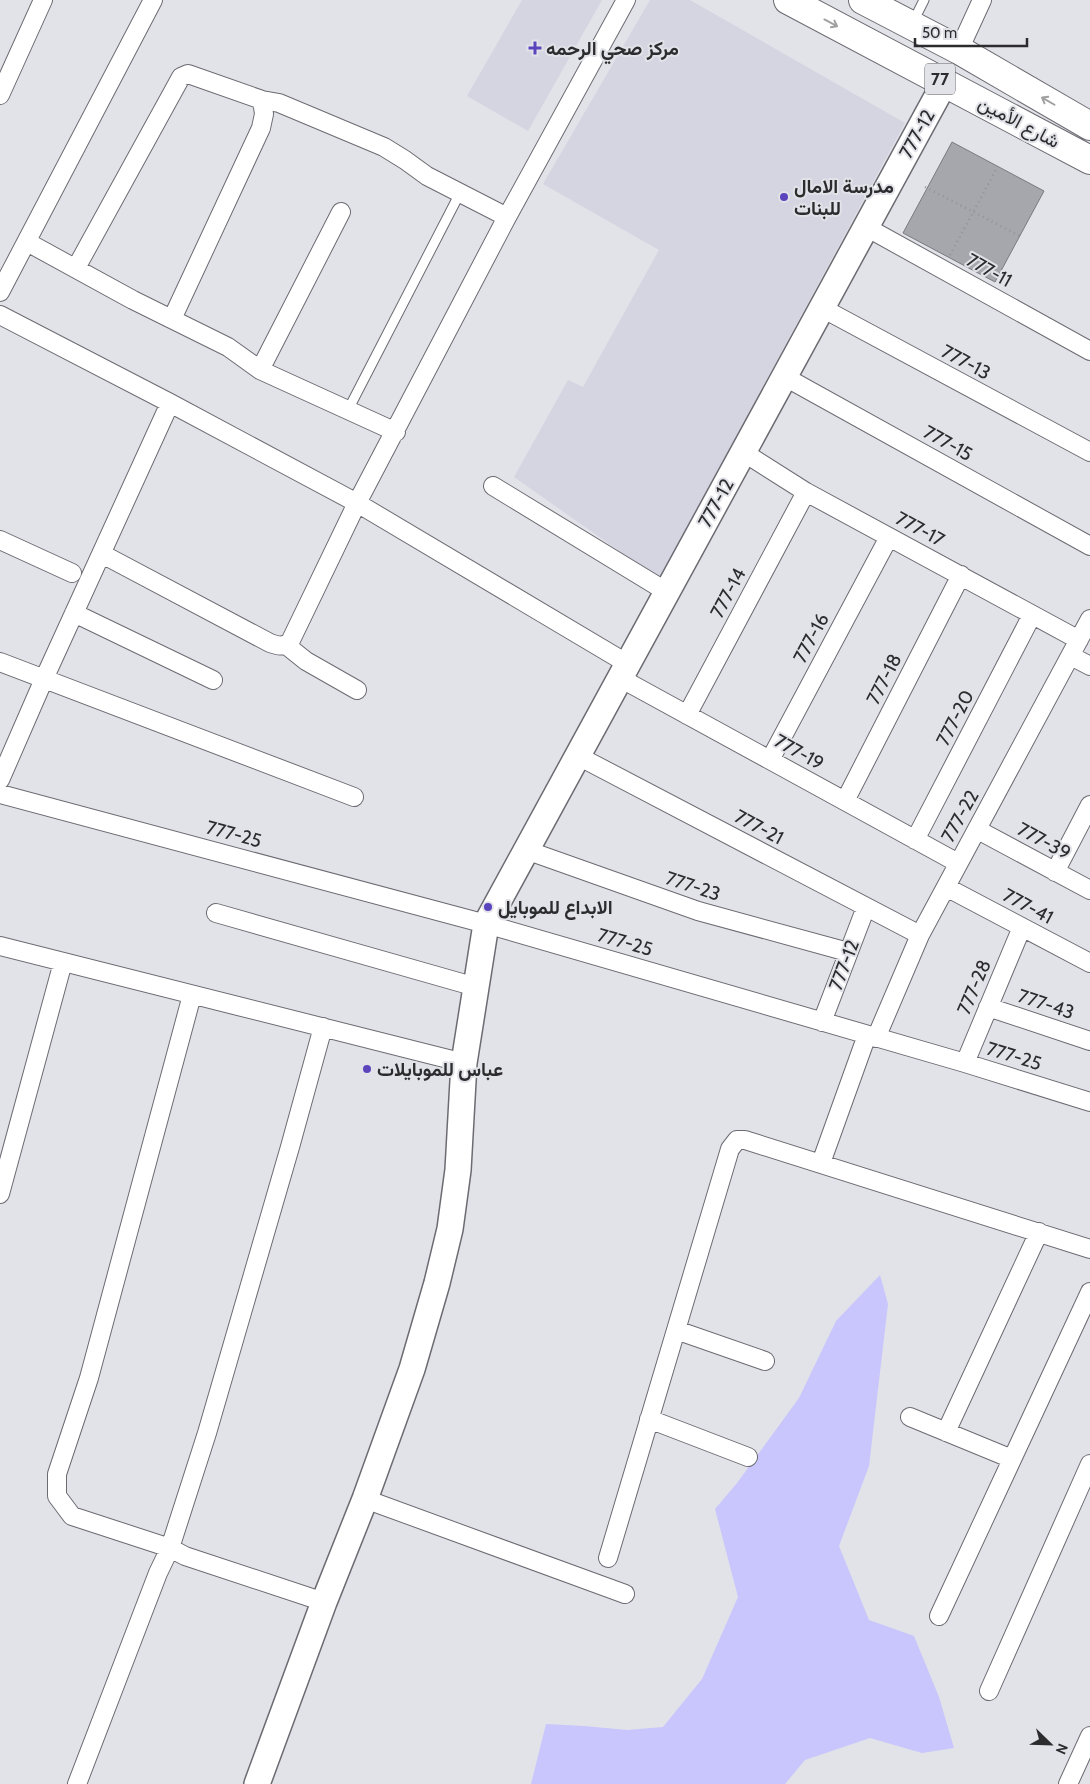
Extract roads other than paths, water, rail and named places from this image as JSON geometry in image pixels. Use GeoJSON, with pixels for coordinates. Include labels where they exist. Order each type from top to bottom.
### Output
{"type":"FeatureCollection","features":[{"type":"Feature","properties":{"kind":"main road","name":"شارع الأمين"},"geometry":{"type":"LineString","coordinates":[[788,0],[1090,160]]}},
{"type":"Feature","properties":{"kind":"main road","name":"شارع الأمين"},"geometry":{"type":"LineString","coordinates":[[863,0],[959,50],[1090,126]]}},
{"type":"Feature","properties":{"kind":"street"},"geometry":{"type":"LineString","coordinates":[[0,95],[42,0]]}},
{"type":"Feature","properties":{"kind":"street"},"geometry":{"type":"LineString","coordinates":[[0,292],[153,0]]}},
{"type":"Feature","properties":{"kind":"street"},"geometry":{"type":"LineString","coordinates":[[102,554],[270,643],[280,646],[286,645],[294,635],[358,503],[507,217],[626,0]]}},
{"type":"Feature","properties":{"kind":"street"},"geometry":{"type":"LineString","coordinates":[[959,50],[982,0]]}},
{"type":"Feature","properties":{"kind":"street"},"geometry":{"type":"LineString","coordinates":[[76,268],[182,77],[188,74],[262,100],[278,103],[384,148],[427,176],[507,217]]}},
{"type":"Feature","properties":{"kind":"street","name":"777-12"},"geometry":{"type":"LineString","coordinates":[[256,1784],[412,1369],[437,1283],[450,1229],[458,1170],[464,1063],[486,924],[945,82]]}},
{"type":"Feature","properties":{"kind":"street"},"geometry":{"type":"LineString","coordinates":[[172,319],[261,128],[264,114],[262,100]]}},
{"type":"Feature","properties":{"kind":"street"},"geometry":{"type":"LineString","coordinates":[[260,370],[341,212]]}},
{"type":"Feature","properties":{"kind":"street","name":"777-11"},"geometry":{"type":"LineString","coordinates":[[866,227],[1090,351]]}},
{"type":"Feature","properties":{"kind":"street"},"geometry":{"type":"LineString","coordinates":[[26,242],[133,300],[228,347],[260,370],[396,432]]}},
{"type":"Feature","properties":{"kind":"street","name":"777-13"},"geometry":{"type":"LineString","coordinates":[[822,308],[1090,452]]}},
{"type":"Feature","properties":{"kind":"street","name":"777-19"},"geometry":{"type":"LineString","coordinates":[[0,315],[358,503],[624,671],[687,715],[958,863]]}},
{"type":"Feature","properties":{"kind":"street","name":"777-15"},"geometry":{"type":"LineString","coordinates":[[785,377],[1090,546]]}},
{"type":"Feature","properties":{"kind":"street"},"geometry":{"type":"LineString","coordinates":[[0,780],[170,403]]}},
{"type":"Feature","properties":{"kind":"street","name":"777-17"},"geometry":{"type":"LineString","coordinates":[[743,452],[806,492],[1079,640]]}},
{"type":"Feature","properties":{"kind":"street"},"geometry":{"type":"LineString","coordinates":[[493,486],[667,592]]}},
{"type":"Feature","properties":{"kind":"street","name":"777-14"},"geometry":{"type":"LineString","coordinates":[[687,715],[806,492]]}},
{"type":"Feature","properties":{"kind":"street","name":"777-16"},"geometry":{"type":"LineString","coordinates":[[770,760],[889,537]]}},
{"type":"Feature","properties":{"kind":"street"},"geometry":{"type":"LineString","coordinates":[[0,540],[72,573]]}},
{"type":"Feature","properties":{"kind":"street","name":"777-18"},"geometry":{"type":"LineString","coordinates":[[844,802],[961,575]]}},
{"type":"Feature","properties":{"kind":"street"},"geometry":{"type":"LineString","coordinates":[[74,614],[213,680]]}},
{"type":"Feature","properties":{"kind":"street","name":"777-20"},"geometry":{"type":"LineString","coordinates":[[915,840],[1032,615]]}},
{"type":"Feature","properties":{"kind":"street","name":"777-22"},"geometry":{"type":"LineString","coordinates":[[821,1163],[872,1037],[920,935],[1090,619]]}},
{"type":"Feature","properties":{"kind":"street"},"geometry":{"type":"LineString","coordinates":[[286,645],[306,661],[357,690]]}},
{"type":"Feature","properties":{"kind":"street"},"geometry":{"type":"LineString","coordinates":[[1071,656],[1090,666]]}},
{"type":"Feature","properties":{"kind":"street"},"geometry":{"type":"LineString","coordinates":[[0,662],[354,797]]}},
{"type":"Feature","properties":{"kind":"street","name":"777-21"},"geometry":{"type":"LineString","coordinates":[[578,756],[920,935]]}},
{"type":"Feature","properties":{"kind":"street","name":"777-25"},"geometry":{"type":"LineString","coordinates":[[0,794],[486,924],[965,1063],[1090,1102]]}},
{"type":"Feature","properties":{"kind":"street"},"geometry":{"type":"LineString","coordinates":[[1055,872],[1089,808]]}},
{"type":"Feature","properties":{"kind":"street","name":"777-39"},"geometry":{"type":"LineString","coordinates":[[978,830],[1090,890]]}},
{"type":"Feature","properties":{"kind":"street","name":"777-23"},"geometry":{"type":"LineString","coordinates":[[526,850],[698,911],[848,952]]}},
{"type":"Feature","properties":{"kind":"street","name":"777-41"},"geometry":{"type":"LineString","coordinates":[[946,887],[1090,963]]}},
{"type":"Feature","properties":{"kind":"street","name":"777-12"},"geometry":{"type":"LineString","coordinates":[[822,1022],[866,908]]}},
{"type":"Feature","properties":{"kind":"street"},"geometry":{"type":"LineString","coordinates":[[216,913],[476,987]]}},
{"type":"Feature","properties":{"kind":"street","name":"777-28"},"geometry":{"type":"LineString","coordinates":[[965,1063],[1022,927]]}},
{"type":"Feature","properties":{"kind":"street"},"geometry":{"type":"LineString","coordinates":[[0,946],[464,1063]]}},
{"type":"Feature","properties":{"kind":"street"},"geometry":{"type":"LineString","coordinates":[[0,1194],[63,962]]}},
{"type":"Feature","properties":{"kind":"street"},"geometry":{"type":"LineString","coordinates":[[192,995],[89,1378],[56,1474],[57,1496],[72,1516],[324,1602]]}},
{"type":"Feature","properties":{"kind":"street","name":"777-43"},"geometry":{"type":"LineString","coordinates":[[988,1007],[1090,1041]]}},
{"type":"Feature","properties":{"kind":"street"},"geometry":{"type":"LineString","coordinates":[[77,1784],[170,1548],[210,1424],[288,1157],[323,1027]]}},
{"type":"Feature","properties":{"kind":"street"},"geometry":{"type":"LineString","coordinates":[[608,1558],[730,1149],[737,1140],[745,1140],[821,1163],[1090,1249]]}},
{"type":"Feature","properties":{"kind":"street"},"geometry":{"type":"LineString","coordinates":[[946,1432],[1039,1232]]}},
{"type":"Feature","properties":{"kind":"street"},"geometry":{"type":"LineString","coordinates":[[939,1616],[1090,1292]]}},
{"type":"Feature","properties":{"kind":"street"},"geometry":{"type":"LineString","coordinates":[[676,1330],[765,1360]]}},
{"type":"Feature","properties":{"kind":"street"},"geometry":{"type":"LineString","coordinates":[[910,1417],[1012,1459]]}},
{"type":"Feature","properties":{"kind":"street"},"geometry":{"type":"LineString","coordinates":[[649,1419],[748,1457]]}},
{"type":"Feature","properties":{"kind":"street"},"geometry":{"type":"LineString","coordinates":[[989,1691],[1084,1491],[1090,1464]]}},
{"type":"Feature","properties":{"kind":"street"},"geometry":{"type":"LineString","coordinates":[[364,1499],[625,1594]]}},
{"type":"Feature","properties":{"kind":"street"},"geometry":{"type":"LineString","coordinates":[[1068,1784],[1090,1736]]}},
{"type":"Feature","properties":{"kind":"lane"},"geometry":{"type":"LineString","coordinates":[[911,25],[924,0]]}},
{"type":"Feature","properties":{"kind":"lane"},"geometry":{"type":"LineString","coordinates":[[348,410],[460,193]]}},
{"type":"Feature","properties":{"kind":"place","name":"مركز صحي الرحمه"},"geometry":{"type":"Point","coordinates":[535,48]}},
{"type":"Feature","properties":{"kind":"place","name":"مدرسة الامال للبنات"},"geometry":{"type":"Point","coordinates":[784,197]}},
{"type":"Feature","properties":{"kind":"place","name":"الابداع للموبايل"},"geometry":{"type":"Point","coordinates":[488,907]}},
{"type":"Feature","properties":{"kind":"place","name":"عباس للموبايلات"},"geometry":{"type":"Point","coordinates":[367,1069]}}]}
